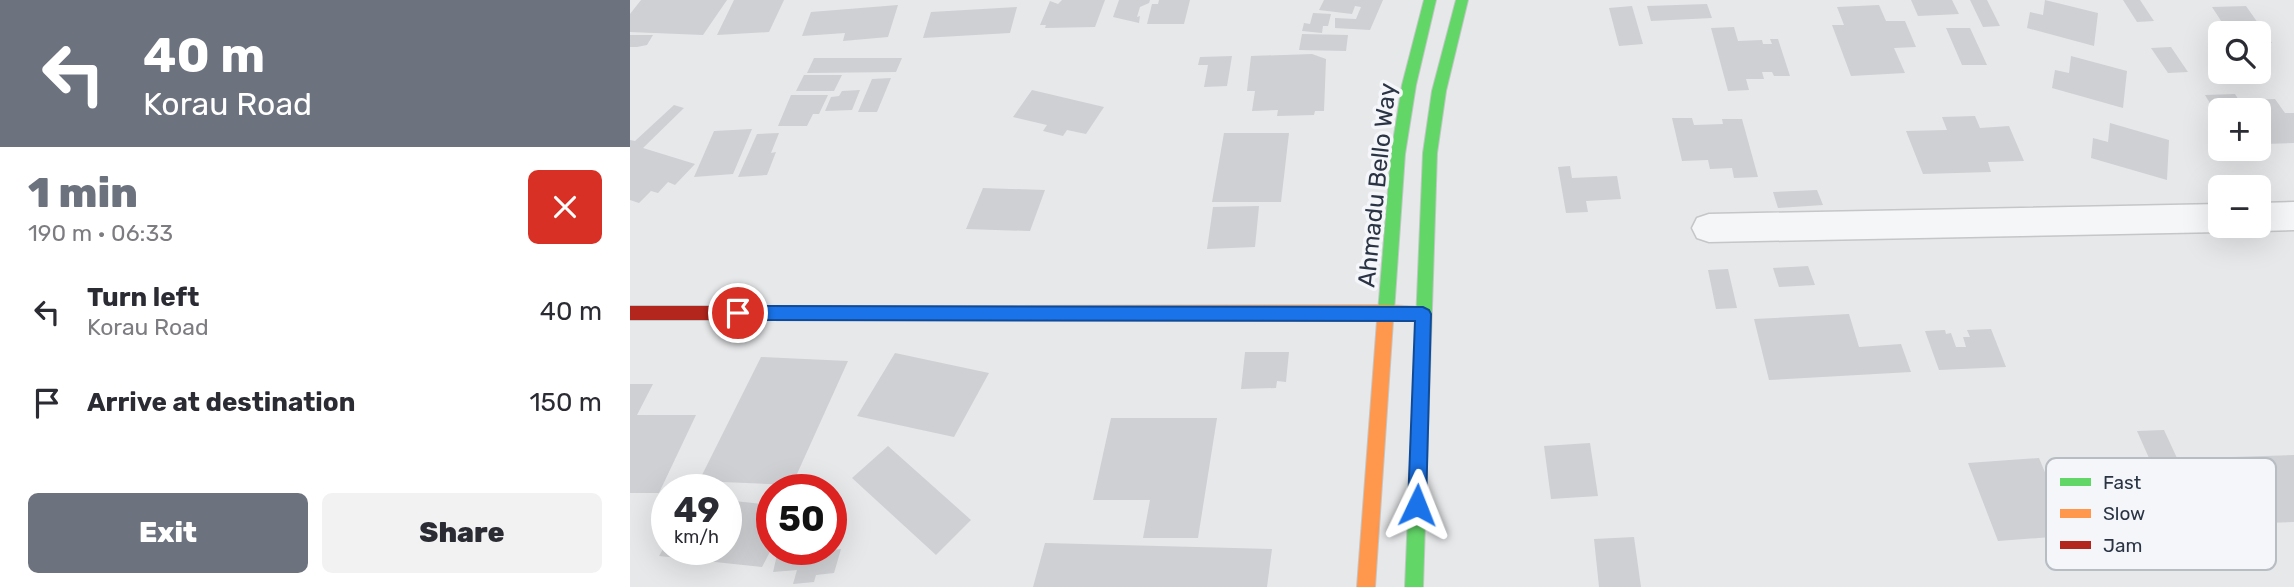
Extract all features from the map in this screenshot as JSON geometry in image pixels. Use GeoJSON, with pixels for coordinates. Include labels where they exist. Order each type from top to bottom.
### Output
{"type":"FeatureCollection","features":[{"type":"Feature","properties":{"kind":"main road","name":"Ahmadu Bello Way"},"geometry":{"type":"LineString","coordinates":[[1366,587],[1398,154],[1409,85],[1430,0]]}},
{"type":"Feature","properties":{"kind":"main road","name":"Ahmadu Bello Way"},"geometry":{"type":"LineString","coordinates":[[1414,587],[1430,153],[1439,91],[1462,0]]}},
{"type":"Feature","properties":{"kind":"main road"},"geometry":{"type":"LineString","coordinates":[[630,313],[1423,314]]}},
{"type":"Feature","properties":{"kind":"street"},"geometry":{"type":"LineString","coordinates":[[2271,217],[2294,216]]}},
{"type":"Feature","properties":{"kind":"street"},"geometry":{"type":"LineString","coordinates":[[1709,228],[2208,218]]}},
{"type":"Feature","properties":{"kind":"building"},"geometry":{"type":"Polygon","coordinates":[[[641,0],[727,0],[703,35],[630,32],[630,14],[641,0]]]}},
{"type":"Feature","properties":{"kind":"building"},"geometry":{"type":"Polygon","coordinates":[[[734,0],[784,0],[769,32],[717,35],[734,0]]]}},
{"type":"Feature","properties":{"kind":"building"},"geometry":{"type":"Polygon","coordinates":[[[1062,0],[1105,0],[1095,27],[1045,28],[1046,25],[1040,25],[1050,1],[1058,4],[1062,0]]]}},
{"type":"Feature","properties":{"kind":"building"},"geometry":{"type":"Polygon","coordinates":[[[1119,0],[1150,0],[1140,7],[1137,17],[1140,16],[1139,23],[1113,17],[1119,0]]]}},
{"type":"Feature","properties":{"kind":"building"},"geometry":{"type":"Polygon","coordinates":[[[1159,0],[1190,0],[1184,24],[1147,24],[1152,4],[1158,4],[1159,0]]]}},
{"type":"Feature","properties":{"kind":"building"},"geometry":{"type":"Polygon","coordinates":[[[1324,0],[1383,0],[1370,30],[1335,28],[1335,18],[1356,19],[1361,7],[1355,6],[1352,14],[1319,10],[1324,0]]]}},
{"type":"Feature","properties":{"kind":"building"},"geometry":{"type":"Polygon","coordinates":[[[1911,0],[1952,0],[1959,14],[1918,16],[1911,0]]]}},
{"type":"Feature","properties":{"kind":"building"},"geometry":{"type":"Polygon","coordinates":[[[1970,0],[1987,0],[2000,26],[1983,27],[1970,0]]]}},
{"type":"Feature","properties":{"kind":"building"},"geometry":{"type":"Polygon","coordinates":[[[2045,0],[2098,13],[2094,46],[2027,28],[2030,12],[2043,15],[2045,0]]]}},
{"type":"Feature","properties":{"kind":"building"},"geometry":{"type":"Polygon","coordinates":[[[2123,0],[2140,0],[2154,21],[2137,22],[2123,0]]]}},
{"type":"Feature","properties":{"kind":"building"},"geometry":{"type":"Polygon","coordinates":[[[1707,4],[1712,18],[1651,21],[1647,6],[1707,4]]]}},
{"type":"Feature","properties":{"kind":"building"},"geometry":{"type":"Polygon","coordinates":[[[898,5],[888,37],[843,41],[845,33],[802,36],[811,12],[898,5]]]}},
{"type":"Feature","properties":{"kind":"building"},"geometry":{"type":"Polygon","coordinates":[[[1879,5],[1886,21],[1905,21],[1916,47],[1894,48],[1905,73],[1851,76],[1832,25],[1844,25],[1837,7],[1879,5]]]}},
{"type":"Feature","properties":{"kind":"building"},"geometry":{"type":"Polygon","coordinates":[[[1632,6],[1643,44],[1619,46],[1609,8],[1632,6]]]}},
{"type":"Feature","properties":{"kind":"building"},"geometry":{"type":"Polygon","coordinates":[[[2246,6],[2257,21],[2221,21],[2212,7],[2246,6]]]}},
{"type":"Feature","properties":{"kind":"building"},"geometry":{"type":"Polygon","coordinates":[[[1017,7],[1010,33],[923,38],[931,12],[1017,7]]]}},
{"type":"Feature","properties":{"kind":"building"},"geometry":{"type":"Polygon","coordinates":[[[1313,13],[1331,14],[1328,26],[1323,26],[1322,33],[1302,31],[1304,23],[1310,24],[1313,13]]]}},
{"type":"Feature","properties":{"kind":"building"},"geometry":{"type":"Polygon","coordinates":[[[1734,27],[1738,41],[1762,40],[1763,44],[1772,44],[1770,39],[1778,39],[1790,76],[1774,76],[1772,72],[1762,72],[1764,79],[1746,79],[1749,90],[1728,91],[1711,28],[1734,27]]]}},
{"type":"Feature","properties":{"kind":"building"},"geometry":{"type":"Polygon","coordinates":[[[1946,28],[1970,28],[1987,65],[1962,65],[1946,28]]]}},
{"type":"Feature","properties":{"kind":"building"},"geometry":{"type":"Polygon","coordinates":[[[1302,34],[1348,35],[1346,51],[1299,50],[1302,34]]]}},
{"type":"Feature","properties":{"kind":"building"},"geometry":{"type":"Polygon","coordinates":[[[630,35],[653,35],[647,45],[630,47],[630,35]]]}},
{"type":"Feature","properties":{"kind":"building"},"geometry":{"type":"Polygon","coordinates":[[[2171,47],[2188,72],[2168,73],[2151,48],[2171,47]]]}},
{"type":"Feature","properties":{"kind":"building"},"geometry":{"type":"Polygon","coordinates":[[[1312,54],[1326,59],[1324,111],[1315,111],[1314,115],[1277,116],[1278,110],[1252,111],[1255,91],[1247,91],[1251,56],[1312,54]]]}},
{"type":"Feature","properties":{"kind":"building"},"geometry":{"type":"Polygon","coordinates":[[[1232,56],[1227,86],[1204,87],[1208,65],[1198,65],[1200,57],[1232,56]]]}},
{"type":"Feature","properties":{"kind":"building"},"geometry":{"type":"Polygon","coordinates":[[[2071,56],[2127,71],[2123,108],[2052,88],[2055,70],[2069,73],[2071,56]]]}},
{"type":"Feature","properties":{"kind":"building"},"geometry":{"type":"Polygon","coordinates":[[[814,58],[902,58],[896,72],[807,73],[814,58]]]}},
{"type":"Feature","properties":{"kind":"building"},"geometry":{"type":"Polygon","coordinates":[[[804,75],[842,75],[834,91],[796,91],[804,75]]]}},
{"type":"Feature","properties":{"kind":"building"},"geometry":{"type":"Polygon","coordinates":[[[891,78],[877,112],[858,112],[872,79],[891,78]]]}},
{"type":"Feature","properties":{"kind":"building"},"geometry":{"type":"Polygon","coordinates":[[[860,90],[852,110],[825,111],[831,97],[839,96],[842,91],[860,90]]]}},
{"type":"Feature","properties":{"kind":"building"},"geometry":{"type":"Polygon","coordinates":[[[1032,90],[1104,107],[1086,134],[1067,130],[1063,136],[1043,131],[1047,125],[1013,117],[1032,90]]]}},
{"type":"Feature","properties":{"kind":"building"},"geometry":{"type":"Polygon","coordinates":[[[2235,94],[2238,98],[2208,100],[2205,95],[2235,94]]]}},
{"type":"Feature","properties":{"kind":"building"},"geometry":{"type":"Polygon","coordinates":[[[791,95],[828,95],[819,114],[813,114],[807,126],[778,126],[791,95]]]}},
{"type":"Feature","properties":{"kind":"building"},"geometry":{"type":"Polygon","coordinates":[[[2271,99],[2275,99],[2285,113],[2294,113],[2294,143],[2271,144],[2271,99]]]}},
{"type":"Feature","properties":{"kind":"building"},"geometry":{"type":"Polygon","coordinates":[[[674,105],[684,108],[643,148],[695,164],[675,185],[668,182],[658,193],[651,191],[639,203],[630,200],[630,140],[635,141],[674,105]]]}},
{"type":"Feature","properties":{"kind":"building"},"geometry":{"type":"Polygon","coordinates":[[[1975,116],[1980,128],[2009,126],[2024,161],[1988,162],[1991,172],[1923,174],[1906,131],[1947,130],[1942,117],[1975,116]]]}},
{"type":"Feature","properties":{"kind":"building"},"geometry":{"type":"Polygon","coordinates":[[[1672,118],[1692,118],[1694,125],[1723,124],[1722,119],[1742,119],[1758,177],[1734,178],[1732,168],[1710,169],[1708,160],[1682,161],[1672,118]]]}},
{"type":"Feature","properties":{"kind":"building"},"geometry":{"type":"Polygon","coordinates":[[[2110,123],[2169,140],[2167,180],[2091,158],[2093,138],[2108,142],[2110,123]]]}},
{"type":"Feature","properties":{"kind":"building"},"geometry":{"type":"Polygon","coordinates":[[[752,129],[733,174],[694,177],[714,131],[752,129]]]}},
{"type":"Feature","properties":{"kind":"building"},"geometry":{"type":"Polygon","coordinates":[[[779,133],[771,153],[776,152],[767,175],[738,177],[757,134],[779,133]]]}},
{"type":"Feature","properties":{"kind":"building"},"geometry":{"type":"Polygon","coordinates":[[[1224,133],[1289,133],[1281,202],[1212,202],[1224,133]]]}},
{"type":"Feature","properties":{"kind":"building"},"geometry":{"type":"Polygon","coordinates":[[[1570,166],[1572,178],[1617,176],[1621,199],[1586,201],[1588,212],[1566,213],[1558,167],[1570,166]]]}},
{"type":"Feature","properties":{"kind":"building"},"geometry":{"type":"Polygon","coordinates":[[[983,188],[1045,190],[1030,231],[966,229],[983,188]]]}},
{"type":"Feature","properties":{"kind":"building"},"geometry":{"type":"Polygon","coordinates":[[[1817,190],[1823,205],[1778,208],[1773,192],[1817,190]]]}},
{"type":"Feature","properties":{"kind":"building"},"geometry":{"type":"Polygon","coordinates":[[[1259,206],[1255,247],[1207,249],[1213,207],[1259,206]]]}},
{"type":"Feature","properties":{"kind":"building"},"geometry":{"type":"Polygon","coordinates":[[[1808,266],[1815,285],[1779,287],[1773,268],[1808,266]]]}},
{"type":"Feature","properties":{"kind":"building"},"geometry":{"type":"Polygon","coordinates":[[[1728,269],[1737,308],[1716,309],[1708,270],[1728,269]]]}},
{"type":"Feature","properties":{"kind":"building"},"geometry":{"type":"Polygon","coordinates":[[[1849,314],[1859,347],[1901,344],[1911,372],[1769,380],[1754,319],[1849,314]]]}},
{"type":"Feature","properties":{"kind":"building"},"geometry":{"type":"Polygon","coordinates":[[[1991,329],[2006,367],[1939,370],[1925,331],[1945,330],[1946,334],[1951,333],[1956,347],[1966,347],[1963,337],[1970,337],[1967,330],[1991,329]]]}},
{"type":"Feature","properties":{"kind":"building"},"geometry":{"type":"Polygon","coordinates":[[[1245,352],[1289,352],[1286,382],[1277,381],[1276,388],[1241,389],[1245,352]]]}},
{"type":"Feature","properties":{"kind":"building"},"geometry":{"type":"Polygon","coordinates":[[[895,353],[989,373],[954,437],[857,416],[895,353]]]}},
{"type":"Feature","properties":{"kind":"building"},"geometry":{"type":"Polygon","coordinates":[[[761,357],[848,361],[797,474],[756,474],[756,483],[742,483],[742,474],[702,474],[761,357]]]}},
{"type":"Feature","properties":{"kind":"building"},"geometry":{"type":"Polygon","coordinates":[[[630,384],[653,384],[637,415],[696,415],[668,474],[651,474],[651,493],[630,493],[630,384]]]}},
{"type":"Feature","properties":{"kind":"building"},"geometry":{"type":"Polygon","coordinates":[[[1111,418],[1217,418],[1198,538],[1143,538],[1150,500],[1093,500],[1111,418]]]}},
{"type":"Feature","properties":{"kind":"building"},"geometry":{"type":"Polygon","coordinates":[[[2164,430],[2177,458],[2149,458],[2137,431],[2164,430]]]}},
{"type":"Feature","properties":{"kind":"building"},"geometry":{"type":"Polygon","coordinates":[[[1590,443],[1598,496],[1551,499],[1544,446],[1590,443]]]}},
{"type":"Feature","properties":{"kind":"building"},"geometry":{"type":"Polygon","coordinates":[[[888,446],[971,520],[936,555],[852,478],[888,446]]]}},
{"type":"Feature","properties":{"kind":"building"},"geometry":{"type":"Polygon","coordinates":[[[2294,455],[2294,522],[2276,523],[2276,458],[2201,458],[2294,455]]]}},
{"type":"Feature","properties":{"kind":"building"},"geometry":{"type":"Polygon","coordinates":[[[2039,458],[2046,475],[2046,537],[1998,541],[1968,463],[2039,458]]]}},
{"type":"Feature","properties":{"kind":"building"},"geometry":{"type":"Polygon","coordinates":[[[742,502],[756,503],[756,565],[763,565],[762,567],[742,565],[742,502]]]}},
{"type":"Feature","properties":{"kind":"building"},"geometry":{"type":"Polygon","coordinates":[[[1634,537],[1641,587],[1599,587],[1594,539],[1634,537]]]}},
{"type":"Feature","properties":{"kind":"building"},"geometry":{"type":"Polygon","coordinates":[[[1045,543],[1272,549],[1267,587],[1033,587],[1045,543]]]}},
{"type":"Feature","properties":{"kind":"building"},"geometry":{"type":"Polygon","coordinates":[[[775,565],[836,565],[834,573],[816,575],[814,582],[793,584],[797,570],[773,572],[775,565]]]}},
{"type":"Feature","properties":{"kind":"traffic: fast"},"geometry":{"type":"LineString","coordinates":[[1386,312],[1398,154],[1409,85],[1430,0]]}},
{"type":"Feature","properties":{"kind":"traffic: fast"},"geometry":{"type":"LineString","coordinates":[[1414,587],[1430,153],[1439,91],[1462,0]]}},
{"type":"Feature","properties":{"kind":"traffic: slow"},"geometry":{"type":"LineString","coordinates":[[1366,587],[1386,312]]}},
{"type":"Feature","properties":{"kind":"traffic: slow"},"geometry":{"type":"LineString","coordinates":[[988,313],[1423,314]]}},
{"type":"Feature","properties":{"kind":"traffic: jam"},"geometry":{"type":"LineString","coordinates":[[630,313],[988,313]]}},
{"type":"Feature","properties":{"kind":"route"},"geometry":{"type":"LineString","coordinates":[[738,313],[1423,314],[1417,505]]}}]}
